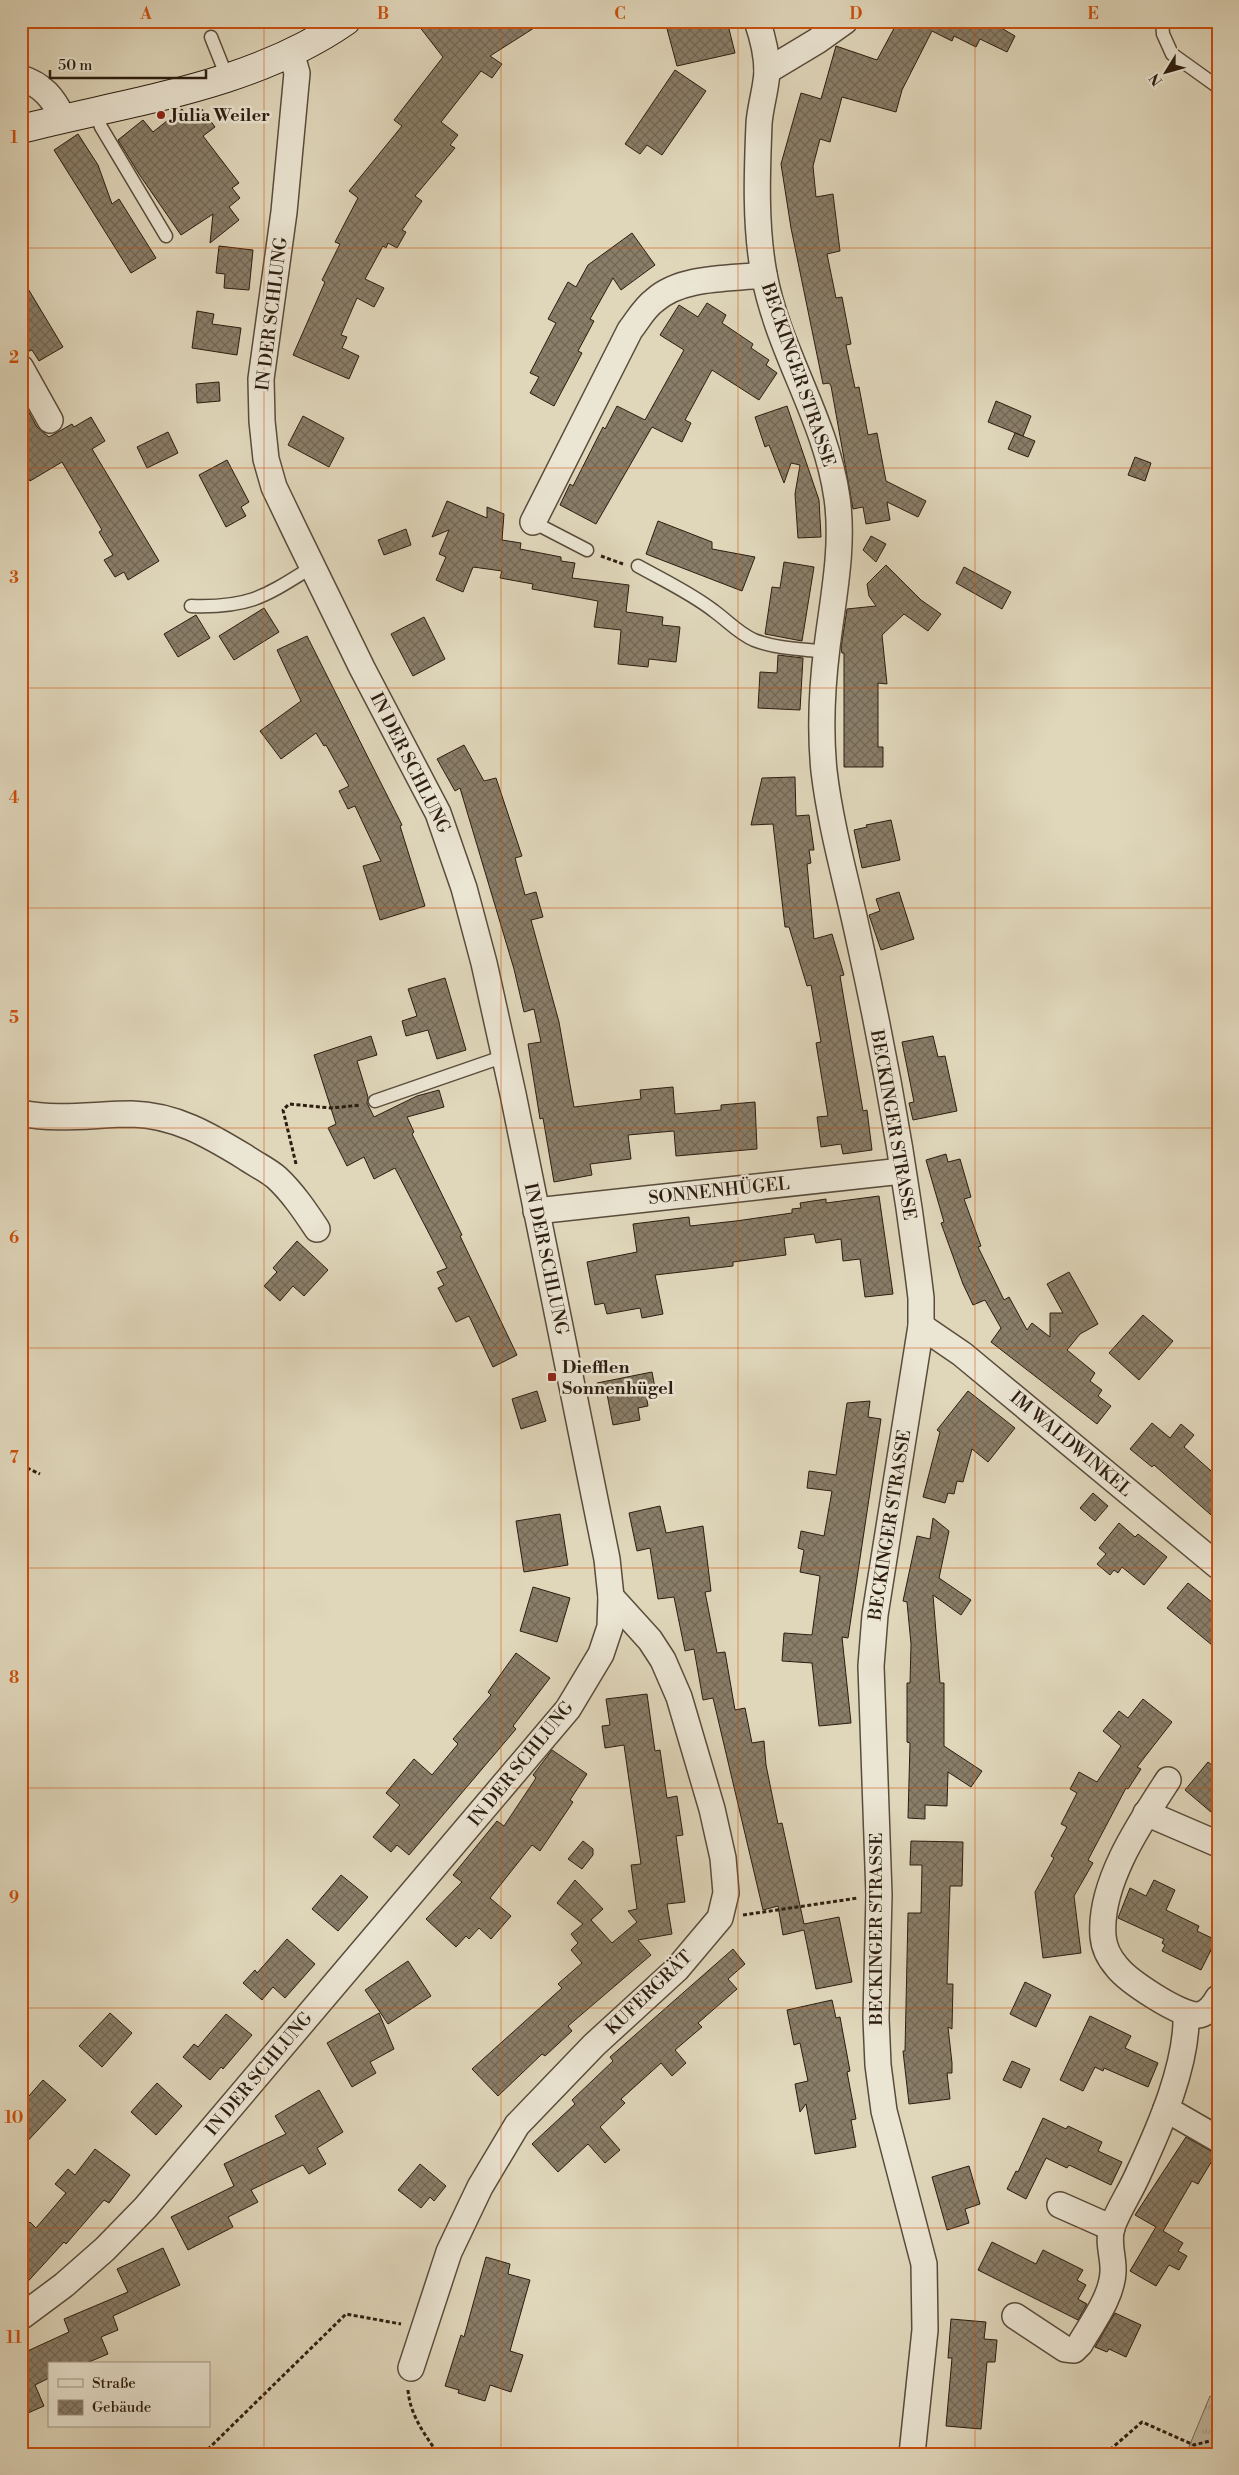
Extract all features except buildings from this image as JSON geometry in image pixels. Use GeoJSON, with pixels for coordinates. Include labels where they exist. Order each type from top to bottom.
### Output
{"type":"FeatureCollection","features":[{"type":"Feature","properties":{"kind":"street"},"geometry":{"type":"LineString","coordinates":[[21,128],[227,77],[291,52],[346,21]]}},
{"type":"Feature","properties":{"kind":"street","name":"BECKINGER STRASSE"},"geometry":{"type":"LineString","coordinates":[[757,21],[764,40],[767,70],[759,120],[758,166],[760,250],[764,275],[770,303],[829,458],[837,495],[840,529],[826,652],[822,728],[825,778],[833,830],[860,943],[883,1058],[921,1298],[921,1326],[875,1615],[871,1666],[879,1895],[876,2018],[878,2065],[884,2111],[924,2264],[925,2330],[912,2454]]}},
{"type":"Feature","properties":{"kind":"street"},"geometry":{"type":"LineString","coordinates":[[767,70],[817,41],[845,21]]}},
{"type":"Feature","properties":{"kind":"street","name":"IN DER SCHLUNG"},"geometry":{"type":"LineString","coordinates":[[21,2317],[78,2273],[105,2249],[145,2208],[568,1709],[601,1654],[610,1628],[611,1597],[607,1559],[505,1056],[484,963],[447,836],[438,813],[362,668],[312,567],[274,487],[266,459],[262,421],[262,379],[284,212],[298,73],[291,52]]}},
{"type":"Feature","properties":{"kind":"street"},"geometry":{"type":"LineString","coordinates":[[21,78],[32,81],[49,94],[62,118]]}},
{"type":"Feature","properties":{"kind":"street"},"geometry":{"type":"LineString","coordinates":[[533,522],[630,330],[645,309],[656,298],[675,288],[696,283],[764,275]]}},
{"type":"Feature","properties":{"kind":"street"},"geometry":{"type":"LineString","coordinates":[[21,368],[50,420]]}},
{"type":"Feature","properties":{"kind":"street"},"geometry":{"type":"LineString","coordinates":[[21,1113],[57,1117],[132,1114],[157,1116],[181,1123],[210,1136],[275,1176],[298,1201],[317,1229]]}},
{"type":"Feature","properties":{"kind":"street","name":"SONNENHÜGEL"},"geometry":{"type":"LineString","coordinates":[[536,1211],[902,1171]]}},
{"type":"Feature","properties":{"kind":"street","name":"IM WALDWINKEL"},"geometry":{"type":"LineString","coordinates":[[921,1326],[962,1354],[1218,1566]]}},
{"type":"Feature","properties":{"kind":"street","name":"KUFERGRÄT"},"geometry":{"type":"LineString","coordinates":[[411,2368],[450,2252],[480,2187],[517,2125],[594,2045],[677,1969],[720,1918],[726,1893],[722,1858],[712,1808],[679,1697],[663,1660],[650,1640],[611,1597]]}},
{"type":"Feature","properties":{"kind":"street"},"geometry":{"type":"LineString","coordinates":[[1168,1780],[1146,1813],[1125,1852],[1108,1895],[1103,1937],[1107,1954],[1118,1969],[1133,1982],[1186,2013],[1198,2015],[1206,2012],[1218,1998]]}},
{"type":"Feature","properties":{"kind":"street"},"geometry":{"type":"LineString","coordinates":[[1146,1813],[1218,1844]]}},
{"type":"Feature","properties":{"kind":"street"},"geometry":{"type":"LineString","coordinates":[[1015,2316],[1065,2349],[1074,2350],[1080,2344],[1112,2286],[1114,2271],[1110,2241],[1112,2228],[1139,2173],[1166,2109],[1184,2048],[1186,2013]]}},
{"type":"Feature","properties":{"kind":"street"},"geometry":{"type":"LineString","coordinates":[[1166,2109],[1218,2139]]}},
{"type":"Feature","properties":{"kind":"street"},"geometry":{"type":"LineString","coordinates":[[1060,2205],[1112,2228]]}},
{"type":"Feature","properties":{"kind":"lane"},"geometry":{"type":"LineString","coordinates":[[1162,21],[1163,34],[1172,54],[1218,87]]}},
{"type":"Feature","properties":{"kind":"lane"},"geometry":{"type":"LineString","coordinates":[[211,36],[227,77]]}},
{"type":"Feature","properties":{"kind":"lane"},"geometry":{"type":"LineString","coordinates":[[95,110],[101,128],[166,236]]}},
{"type":"Feature","properties":{"kind":"lane"},"geometry":{"type":"LineString","coordinates":[[533,522],[587,550]]}},
{"type":"Feature","properties":{"kind":"lane"},"geometry":{"type":"LineString","coordinates":[[638,566],[716,611],[737,631],[755,640],[779,646],[826,652]]}},
{"type":"Feature","properties":{"kind":"lane"},"geometry":{"type":"LineString","coordinates":[[191,606],[220,607],[258,599],[312,567]]}},
{"type":"Feature","properties":{"kind":"lane"},"geometry":{"type":"LineString","coordinates":[[375,1101],[505,1056]]}},
{"type":"Feature","properties":{"kind":"path"},"geometry":{"type":"LineString","coordinates":[[587,550],[626,565],[638,566]]}},
{"type":"Feature","properties":{"kind":"path"},"geometry":{"type":"LineString","coordinates":[[298,1201],[300,1180],[283,1110],[285,1106],[289,1104],[331,1108],[353,1107],[375,1101]]}},
{"type":"Feature","properties":{"kind":"path"},"geometry":{"type":"LineString","coordinates":[[21,1465],[40,1474]]}},
{"type":"Feature","properties":{"kind":"path"},"geometry":{"type":"LineString","coordinates":[[720,1918],[879,1895]]}},
{"type":"Feature","properties":{"kind":"path"},"geometry":{"type":"LineString","coordinates":[[203,2454],[346,2314],[424,2328]]}},
{"type":"Feature","properties":{"kind":"path"},"geometry":{"type":"LineString","coordinates":[[411,2368],[408,2387],[409,2403],[414,2417],[438,2454]]}},
{"type":"Feature","properties":{"kind":"path"},"geometry":{"type":"LineString","coordinates":[[1105,2454],[1142,2422],[1194,2444],[1218,2439]]}},
{"type":"Feature","properties":{"kind":"green space"},"geometry":{"type":"Polygon","coordinates":[[[1210,2396],[1218,2399],[1218,2454],[1186,2454],[1210,2396]]]}},
{"type":"Feature","properties":{"kind":"place","name":"Julia Weiler"},"geometry":{"type":"Point","coordinates":[161,115]}},
{"type":"Feature","properties":{"kind":"place","name":"Diefflen Sonnenhügel"},"geometry":{"type":"Point","coordinates":[552,1377]}}]}
